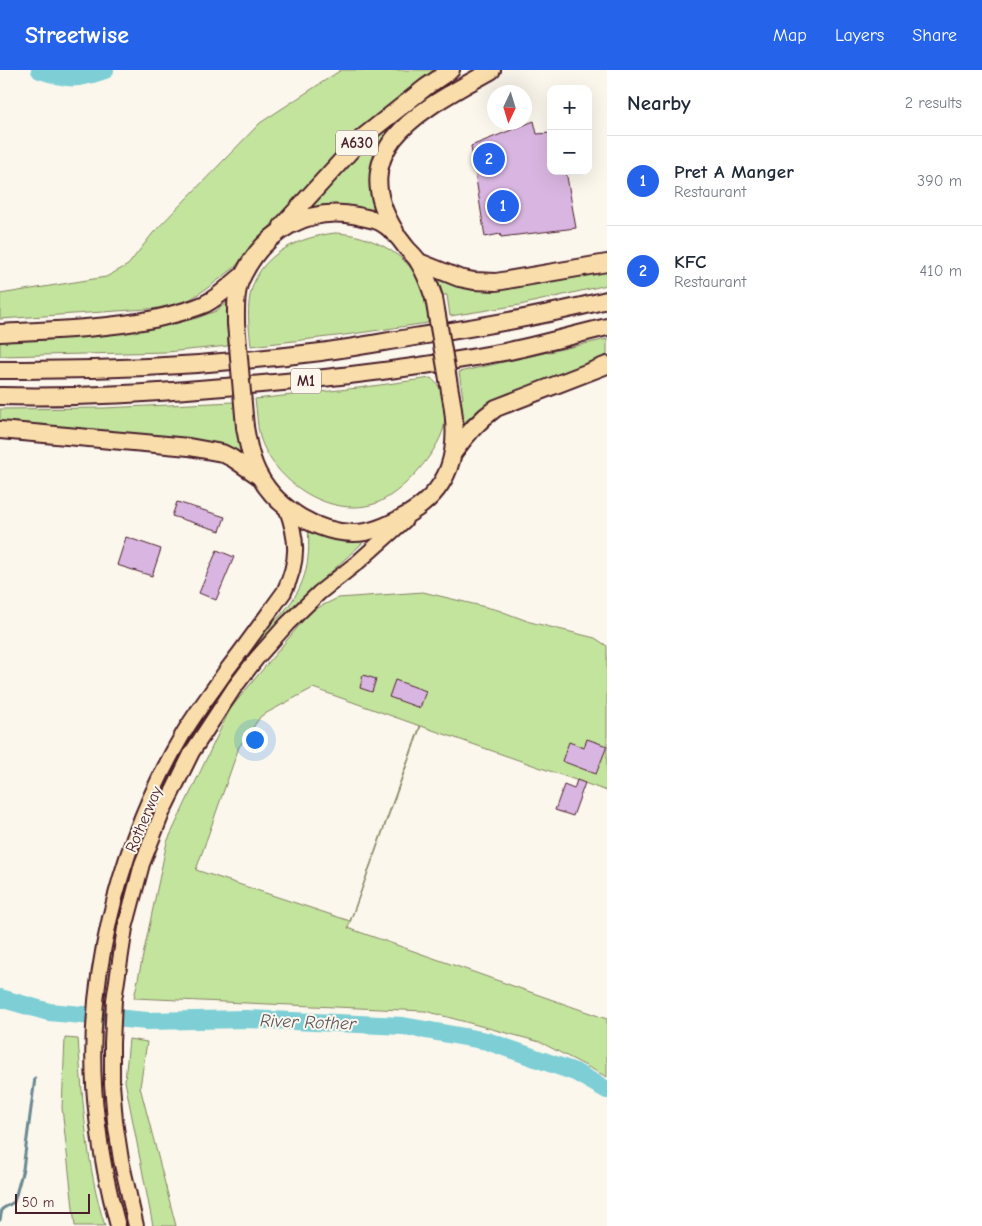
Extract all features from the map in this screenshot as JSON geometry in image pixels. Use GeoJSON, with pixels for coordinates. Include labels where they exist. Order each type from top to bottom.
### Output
{"type":"FeatureCollection","features":[{"type":"Feature","properties":{"kind":"highway","name":"A630"},"geometry":{"type":"LineString","coordinates":[[278,231],[362,137],[451,70]]}},
{"type":"Feature","properties":{"kind":"highway","name":"A630"},"geometry":{"type":"LineString","coordinates":[[397,235],[383,209],[379,196],[378,176],[383,156],[389,144],[415,116],[492,70]]}},
{"type":"Feature","properties":{"kind":"highway"},"geometry":{"type":"LineString","coordinates":[[345,213],[380,222],[397,235],[419,262],[434,298],[455,416],[455,440],[450,468],[428,502],[413,512],[378,529],[354,533],[322,527],[300,516],[286,507],[266,486],[249,451],[244,426],[236,323],[238,287],[242,276],[262,246],[278,231],[297,221],[325,214],[345,213]]}},
{"type":"Feature","properties":{"kind":"highway"},"geometry":{"type":"LineString","coordinates":[[419,262],[459,278],[496,282],[607,263]]}},
{"type":"Feature","properties":{"kind":"highway"},"geometry":{"type":"LineString","coordinates":[[0,333],[83,329],[129,324],[163,317],[205,304],[242,276]]}},
{"type":"Feature","properties":{"kind":"highway","name":"M1"},"geometry":{"type":"LineString","coordinates":[[0,370],[51,370],[230,361],[322,351],[504,322],[607,300]]}},
{"type":"Feature","properties":{"kind":"highway","name":"M1"},"geometry":{"type":"LineString","coordinates":[[0,396],[59,397],[105,395],[296,382],[402,368],[506,351],[607,327]]}},
{"type":"Feature","properties":{"kind":"highway"},"geometry":{"type":"LineString","coordinates":[[453,454],[466,434],[496,408],[607,365]]}},
{"type":"Feature","properties":{"kind":"highway"},"geometry":{"type":"LineString","coordinates":[[0,430],[137,442],[214,452],[232,458],[260,477]]}},
{"type":"Feature","properties":{"kind":"main road","name":"Rotherway"},"geometry":{"type":"LineString","coordinates":[[118,1226],[104,1170],[96,1117],[94,1043],[97,997],[112,910],[128,853],[146,807],[167,762],[184,732],[290,582],[296,563],[296,550],[293,524],[286,507]]}},
{"type":"Feature","properties":{"kind":"main road","name":"Rotherway"},"geometry":{"type":"LineString","coordinates":[[136,1226],[121,1160],[115,1121],[112,1084],[112,1043],[114,1000],[126,928],[142,864],[164,811],[192,752],[234,688],[256,659],[287,624],[319,593],[358,562],[413,512]]}},
{"type":"Feature","properties":{"kind":"green space"},"geometry":{"type":"Polygon","coordinates":[[[341,70],[440,70],[348,143],[278,217],[234,268],[189,300],[161,308],[0,319],[0,294],[106,277],[128,265],[153,233],[260,123],[341,70]]]}},
{"type":"Feature","properties":{"kind":"green space"},"geometry":{"type":"Polygon","coordinates":[[[388,124],[390,127],[377,146],[371,168],[370,190],[376,216],[302,215],[351,157],[388,124]]]}},
{"type":"Feature","properties":{"kind":"green space"},"geometry":{"type":"Polygon","coordinates":[[[335,233],[363,238],[389,249],[401,258],[419,279],[425,292],[428,323],[251,346],[248,317],[249,302],[257,275],[274,256],[285,248],[309,238],[335,233]]]}},
{"type":"Feature","properties":{"kind":"green space"},"geometry":{"type":"Polygon","coordinates":[[[607,271],[607,285],[520,305],[450,316],[447,295],[443,295],[437,275],[453,283],[607,271]]]}},
{"type":"Feature","properties":{"kind":"green space"},"geometry":{"type":"Polygon","coordinates":[[[231,299],[232,322],[227,323],[228,346],[167,352],[0,356],[0,341],[46,340],[140,330],[197,318],[216,311],[231,299]]]}},
{"type":"Feature","properties":{"kind":"green space"},"geometry":{"type":"Polygon","coordinates":[[[607,339],[607,356],[505,395],[463,423],[460,399],[463,398],[459,372],[607,339]]]}},
{"type":"Feature","properties":{"kind":"green space"},"geometry":{"type":"Polygon","coordinates":[[[431,378],[439,388],[443,402],[445,423],[440,438],[426,461],[406,483],[374,504],[356,507],[339,506],[321,501],[305,492],[277,468],[267,453],[260,437],[255,399],[431,378]]]}},
{"type":"Feature","properties":{"kind":"green space"},"geometry":{"type":"Polygon","coordinates":[[[234,402],[237,425],[247,460],[199,444],[0,422],[0,409],[104,408],[234,402]]]}},
{"type":"Feature","properties":{"kind":"green space"},"geometry":{"type":"Polygon","coordinates":[[[308,527],[370,536],[295,605],[232,674],[254,639],[279,617],[295,596],[307,564],[308,527]]]}},
{"type":"Feature","properties":{"kind":"green space"},"geometry":{"type":"Polygon","coordinates":[[[423,592],[498,610],[530,622],[595,638],[607,646],[607,791],[421,726],[348,928],[607,1019],[607,1077],[540,1042],[425,1011],[134,998],[167,842],[230,709],[311,611],[338,598],[423,592]],[[313,688],[261,716],[239,747],[196,870],[350,921],[420,726],[313,688]]]}},
{"type":"Feature","properties":{"kind":"green space"},"geometry":{"type":"Polygon","coordinates":[[[65,1038],[78,1039],[89,1157],[105,1226],[75,1226],[62,1108],[65,1038]]]}},
{"type":"Feature","properties":{"kind":"green space"},"geometry":{"type":"Polygon","coordinates":[[[129,1039],[147,1042],[140,1087],[176,1226],[153,1226],[125,1081],[129,1039]]]}},
{"type":"Feature","properties":{"kind":"building"},"geometry":{"type":"Polygon","coordinates":[[[534,121],[537,134],[547,133],[547,175],[567,175],[576,228],[501,237],[500,234],[485,237],[471,146],[511,130],[532,130],[532,122],[534,121]]]}},
{"type":"Feature","properties":{"kind":"building"},"geometry":{"type":"Polygon","coordinates":[[[177,502],[225,517],[220,531],[172,516],[177,502]]]}},
{"type":"Feature","properties":{"kind":"building"},"geometry":{"type":"Polygon","coordinates":[[[126,537],[161,549],[152,576],[117,565],[126,537]]]}},
{"type":"Feature","properties":{"kind":"building"},"geometry":{"type":"Polygon","coordinates":[[[217,550],[234,557],[216,600],[199,593],[217,550]]]}},
{"type":"Feature","properties":{"kind":"building"},"geometry":{"type":"Polygon","coordinates":[[[363,675],[376,679],[372,692],[360,688],[363,675]]]}},
{"type":"Feature","properties":{"kind":"building"},"geometry":{"type":"Polygon","coordinates":[[[395,680],[426,691],[420,708],[389,697],[395,680]]]}},
{"type":"Feature","properties":{"kind":"building"},"geometry":{"type":"Polygon","coordinates":[[[587,739],[607,746],[596,774],[562,761],[569,742],[584,748],[587,739]]]}},
{"type":"Feature","properties":{"kind":"building"},"geometry":{"type":"Polygon","coordinates":[[[577,780],[585,783],[573,816],[555,810],[564,785],[574,789],[577,780]]]}},
{"type":"Feature","properties":{"kind":"waterway","name":"River Rother"},"geometry":{"type":"LineString","coordinates":[[40,70],[73,78],[105,70]]}},
{"type":"Feature","properties":{"kind":"waterway","name":"River Rother"},"geometry":{"type":"LineString","coordinates":[[0,998],[49,1012],[147,1021],[246,1019],[403,1026],[487,1041],[575,1072],[607,1090]]}},
{"type":"Feature","properties":{"kind":"waterway"},"geometry":{"type":"LineString","coordinates":[[0,1220],[2,1209],[14,1202],[23,1169],[35,1078]]}},
{"type":"Feature","properties":{"kind":"place","name":"KFC"},"geometry":{"type":"Point","coordinates":[489,159]}},
{"type":"Feature","properties":{"kind":"place","name":"Pret A Manger"},"geometry":{"type":"Point","coordinates":[503,206]}}]}
